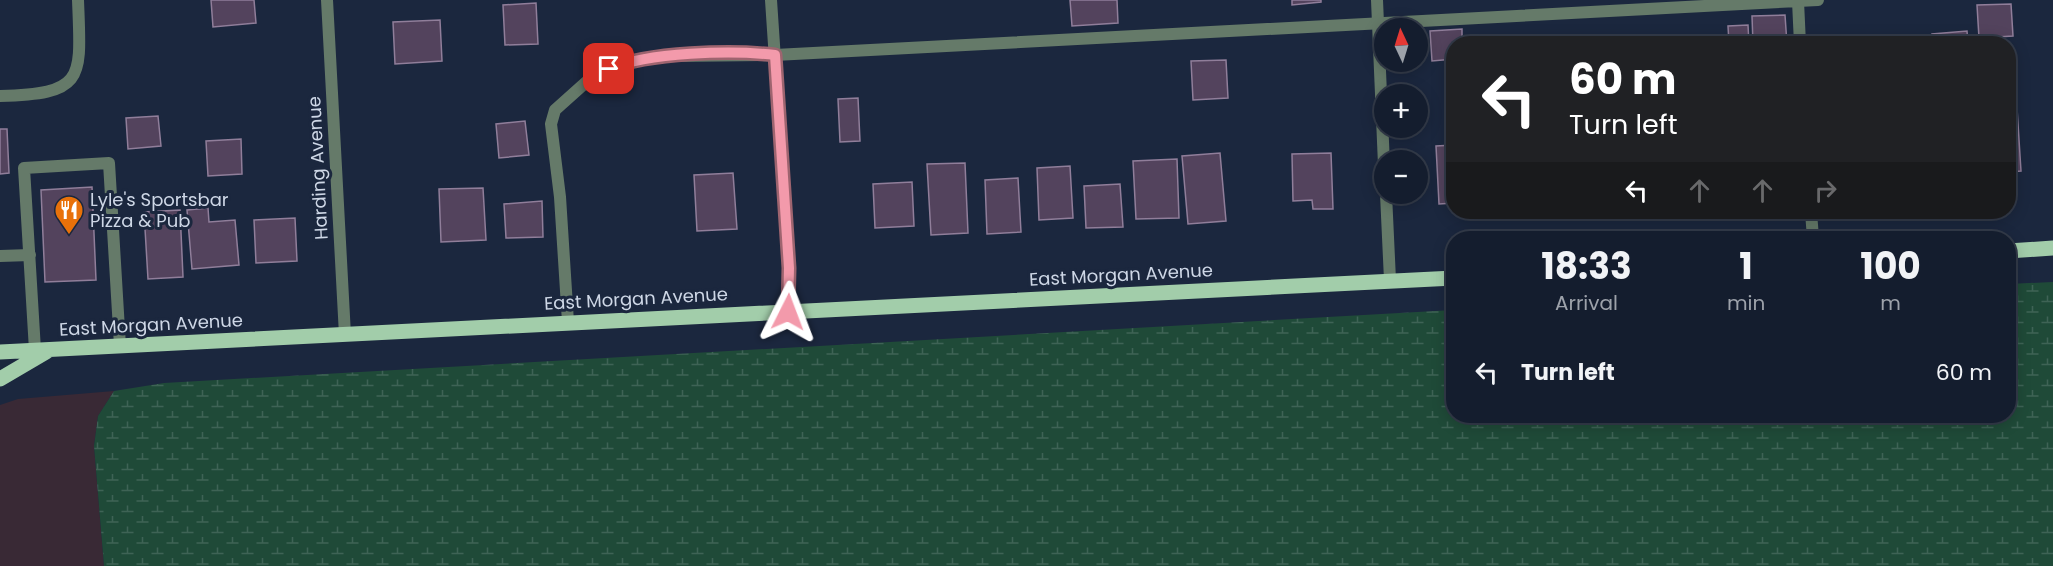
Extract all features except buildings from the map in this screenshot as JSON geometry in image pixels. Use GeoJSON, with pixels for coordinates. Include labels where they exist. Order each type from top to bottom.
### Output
{"type":"FeatureCollection","features":[{"type":"Feature","properties":{"kind":"main road"},"geometry":{"type":"LineString","coordinates":[[2016,250],[2053,248]]}},
{"type":"Feature","properties":{"kind":"main road","name":"East Morgan Avenue"},"geometry":{"type":"LineString","coordinates":[[0,352],[345,335],[568,321],[1446,278]]}},
{"type":"Feature","properties":{"kind":"main road"},"geometry":{"type":"LineString","coordinates":[[0,379],[43,350]]}},
{"type":"Feature","properties":{"kind":"street"},"geometry":{"type":"LineString","coordinates":[[0,96],[55,92],[72,79],[80,57],[78,0]]}},
{"type":"Feature","properties":{"kind":"street","name":"Harding Avenue"},"geometry":{"type":"LineString","coordinates":[[327,0],[345,335]]}},
{"type":"Feature","properties":{"kind":"street"},"geometry":{"type":"LineString","coordinates":[[771,0],[789,268],[788,312]]}},
{"type":"Feature","properties":{"kind":"street"},"geometry":{"type":"LineString","coordinates":[[1377,0],[1378,18]]}},
{"type":"Feature","properties":{"kind":"street"},"geometry":{"type":"LineString","coordinates":[[1428,19],[1818,0]]}},
{"type":"Feature","properties":{"kind":"street"},"geometry":{"type":"LineString","coordinates":[[1798,1],[1800,36]]}},
{"type":"Feature","properties":{"kind":"street"},"geometry":{"type":"LineString","coordinates":[[568,321],[560,197],[551,124],[555,110],[593,76],[625,62],[671,56],[775,55],[1374,21]]}},
{"type":"Feature","properties":{"kind":"street"},"geometry":{"type":"LineString","coordinates":[[1380,72],[1383,150]]}},
{"type":"Feature","properties":{"kind":"street"},"geometry":{"type":"LineString","coordinates":[[43,350],[30,255],[24,168],[109,163],[120,346]]}},
{"type":"Feature","properties":{"kind":"street"},"geometry":{"type":"LineString","coordinates":[[1386,204],[1390,280]]}},
{"type":"Feature","properties":{"kind":"street"},"geometry":{"type":"LineString","coordinates":[[0,256],[30,255]]}},
{"type":"Feature","properties":{"kind":"shaded area"},"geometry":{"type":"Polygon","coordinates":[[[114,391],[98,416],[94,446],[104,566],[0,566],[0,405],[18,399],[114,391]]]}},
{"type":"Feature","properties":{"kind":"green space"},"geometry":{"type":"Polygon","coordinates":[[[2053,282],[2053,566],[104,566],[94,446],[98,416],[114,391],[164,383],[1446,310],[1446,423],[2016,423],[2016,284],[2053,282]]]}},
{"type":"Feature","properties":{"kind":"place","name":"Lyle's Sportsbar Pizza & Pub"},"geometry":{"type":"Point","coordinates":[69,236]}},
{"type":"Feature","properties":{"kind":"route"},"geometry":{"type":"LineString","coordinates":[[609,69],[625,62],[671,56],[759,53],[775,55],[789,268],[788,312]]}}]}
